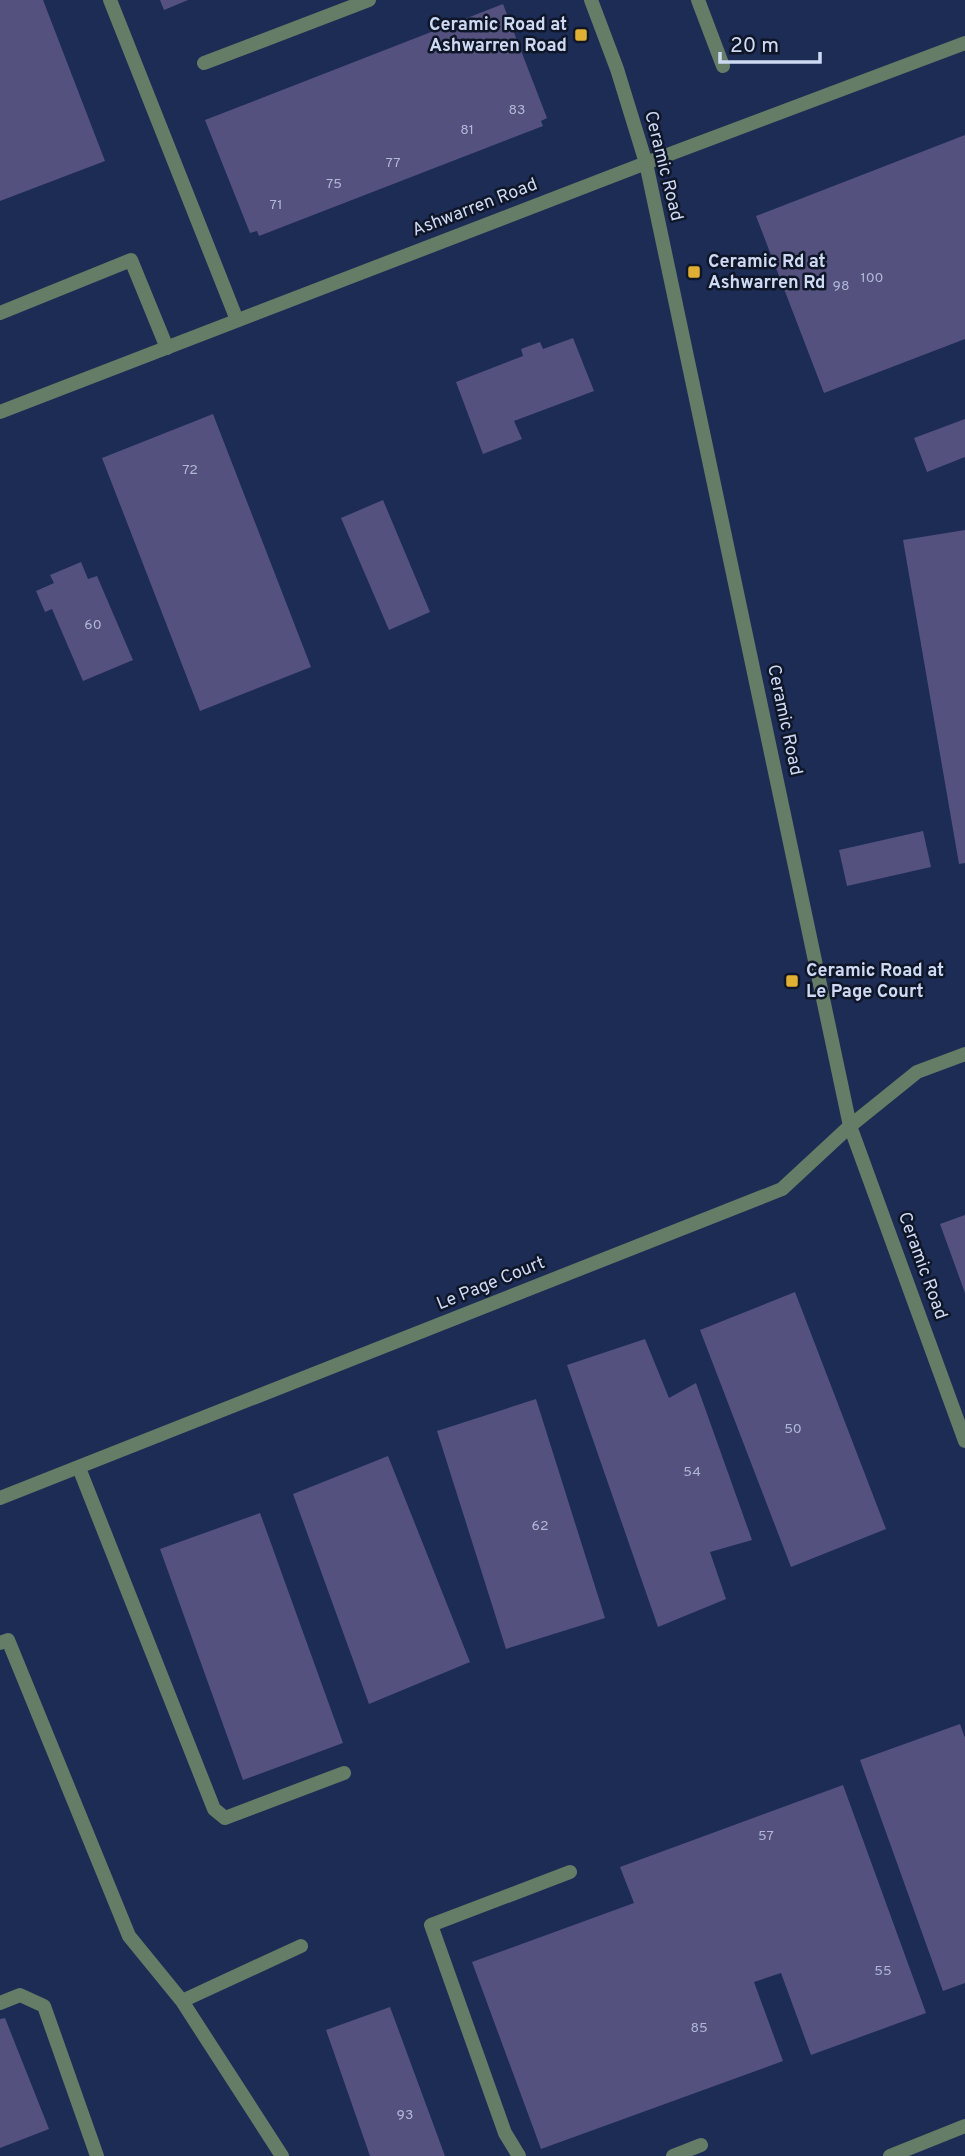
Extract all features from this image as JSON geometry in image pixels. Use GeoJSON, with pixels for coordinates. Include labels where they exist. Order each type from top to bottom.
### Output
{"type":"FeatureCollection","features":[{"type":"Feature","properties":{"kind":"street"},"geometry":{"type":"LineString","coordinates":[[110,0],[237,320]]}},
{"type":"Feature","properties":{"kind":"street"},"geometry":{"type":"LineString","coordinates":[[204,63],[369,0]]}},
{"type":"Feature","properties":{"kind":"street","name":"Ceramic Road"},"geometry":{"type":"LineString","coordinates":[[591,0],[617,69],[646,163],[850,1126],[965,1441]]}},
{"type":"Feature","properties":{"kind":"street"},"geometry":{"type":"LineString","coordinates":[[698,0],[723,66]]}},
{"type":"Feature","properties":{"kind":"street","name":"Ashwarren Road"},"geometry":{"type":"LineString","coordinates":[[0,412],[965,43]]}},
{"type":"Feature","properties":{"kind":"street"},"geometry":{"type":"LineString","coordinates":[[0,313],[131,260],[167,348]]}},
{"type":"Feature","properties":{"kind":"street","name":"Le Page Court"},"geometry":{"type":"LineString","coordinates":[[0,1498],[782,1189],[850,1126],[917,1073],[965,1054]]}},
{"type":"Feature","properties":{"kind":"street"},"geometry":{"type":"LineString","coordinates":[[79,1468],[214,1809],[225,1818],[344,1773]]}},
{"type":"Feature","properties":{"kind":"street"},"geometry":{"type":"LineString","coordinates":[[0,1643],[8,1640],[129,1936],[182,2001],[282,2156]]}},
{"type":"Feature","properties":{"kind":"street"},"geometry":{"type":"LineString","coordinates":[[519,2156],[505,2133],[431,1925],[570,1872]]}},
{"type":"Feature","properties":{"kind":"street"},"geometry":{"type":"LineString","coordinates":[[182,2001],[301,1946]]}},
{"type":"Feature","properties":{"kind":"street"},"geometry":{"type":"LineString","coordinates":[[0,2003],[20,1995],[44,2006],[97,2156]]}},
{"type":"Feature","properties":{"kind":"street"},"geometry":{"type":"LineString","coordinates":[[890,2156],[965,2126]]}},
{"type":"Feature","properties":{"kind":"street"},"geometry":{"type":"LineString","coordinates":[[673,2156],[701,2146]]}},
{"type":"Feature","properties":{"kind":"building"},"geometry":{"type":"Polygon","coordinates":[[[0,0],[43,0],[105,161],[0,201],[0,0]]]}},
{"type":"Feature","properties":{"kind":"building"},"geometry":{"type":"Polygon","coordinates":[[[160,0],[188,0],[164,10],[160,0]]]}},
{"type":"Feature","properties":{"kind":"building"},"geometry":{"type":"Polygon","coordinates":[[[503,4],[547,118],[541,121],[543,126],[259,236],[257,231],[250,233],[205,120],[503,4]]]}},
{"type":"Feature","properties":{"kind":"building"},"geometry":{"type":"Polygon","coordinates":[[[965,135],[965,339],[824,393],[756,216],[965,135]]]}},
{"type":"Feature","properties":{"kind":"building"},"geometry":{"type":"Polygon","coordinates":[[[573,338],[594,391],[514,421],[522,439],[483,454],[456,382],[523,356],[521,349],[540,342],[543,349],[573,338]]]}},
{"type":"Feature","properties":{"kind":"building"},"geometry":{"type":"Polygon","coordinates":[[[213,414],[311,667],[200,711],[102,458],[213,414]]]}},
{"type":"Feature","properties":{"kind":"building"},"geometry":{"type":"Polygon","coordinates":[[[965,419],[965,457],[927,472],[914,438],[965,419]]]}},
{"type":"Feature","properties":{"kind":"building"},"geometry":{"type":"Polygon","coordinates":[[[383,500],[430,612],[389,630],[341,518],[383,500]]]}},
{"type":"Feature","properties":{"kind":"building"},"geometry":{"type":"Polygon","coordinates":[[[965,530],[965,863],[959,864],[903,540],[965,530]]]}},
{"type":"Feature","properties":{"kind":"building"},"geometry":{"type":"Polygon","coordinates":[[[81,562],[88,579],[97,576],[133,660],[83,681],[52,609],[45,612],[36,591],[54,583],[50,575],[81,562]]]}},
{"type":"Feature","properties":{"kind":"building"},"geometry":{"type":"Polygon","coordinates":[[[923,831],[931,867],[847,886],[839,850],[923,831]]]}},
{"type":"Feature","properties":{"kind":"building"},"geometry":{"type":"Polygon","coordinates":[[[965,1215],[965,1293],[940,1224],[965,1215]]]}},
{"type":"Feature","properties":{"kind":"building"},"geometry":{"type":"Polygon","coordinates":[[[795,1292],[886,1529],[791,1567],[700,1330],[795,1292]]]}},
{"type":"Feature","properties":{"kind":"building"},"geometry":{"type":"Polygon","coordinates":[[[645,1339],[669,1398],[696,1383],[752,1540],[710,1552],[726,1599],[658,1627],[567,1365],[645,1339]]]}},
{"type":"Feature","properties":{"kind":"building"},"geometry":{"type":"Polygon","coordinates":[[[536,1399],[605,1618],[506,1649],[437,1431],[536,1399]]]}},
{"type":"Feature","properties":{"kind":"building"},"geometry":{"type":"Polygon","coordinates":[[[388,1456],[470,1662],[369,1704],[293,1494],[388,1456]]]}},
{"type":"Feature","properties":{"kind":"building"},"geometry":{"type":"Polygon","coordinates":[[[260,1513],[343,1743],[243,1780],[160,1549],[260,1513]]]}},
{"type":"Feature","properties":{"kind":"building"},"geometry":{"type":"Polygon","coordinates":[[[960,1724],[965,1738],[965,1983],[943,1991],[860,1760],[960,1724]]]}},
{"type":"Feature","properties":{"kind":"building"},"geometry":{"type":"Polygon","coordinates":[[[843,1785],[926,2013],[811,2055],[781,1973],[754,1982],[783,2061],[541,2149],[472,1962],[634,1903],[620,1867],[843,1785]]]}},
{"type":"Feature","properties":{"kind":"building"},"geometry":{"type":"Polygon","coordinates":[[[390,2007],[445,2156],[370,2156],[326,2030],[390,2007]]]}},
{"type":"Feature","properties":{"kind":"building"},"geometry":{"type":"Polygon","coordinates":[[[5,2018],[49,2129],[0,2148],[0,2019],[5,2018]]]}},
{"type":"Feature","properties":{"kind":"place","name":"Ceramic Road at Ashwarren Road"},"geometry":{"type":"Point","coordinates":[581,35]}},
{"type":"Feature","properties":{"kind":"place","name":"Ceramic Rd at Ashwarren Rd"},"geometry":{"type":"Point","coordinates":[694,272]}},
{"type":"Feature","properties":{"kind":"place","name":"Ceramic Road at Le Page Court"},"geometry":{"type":"Point","coordinates":[792,981]}}]}
